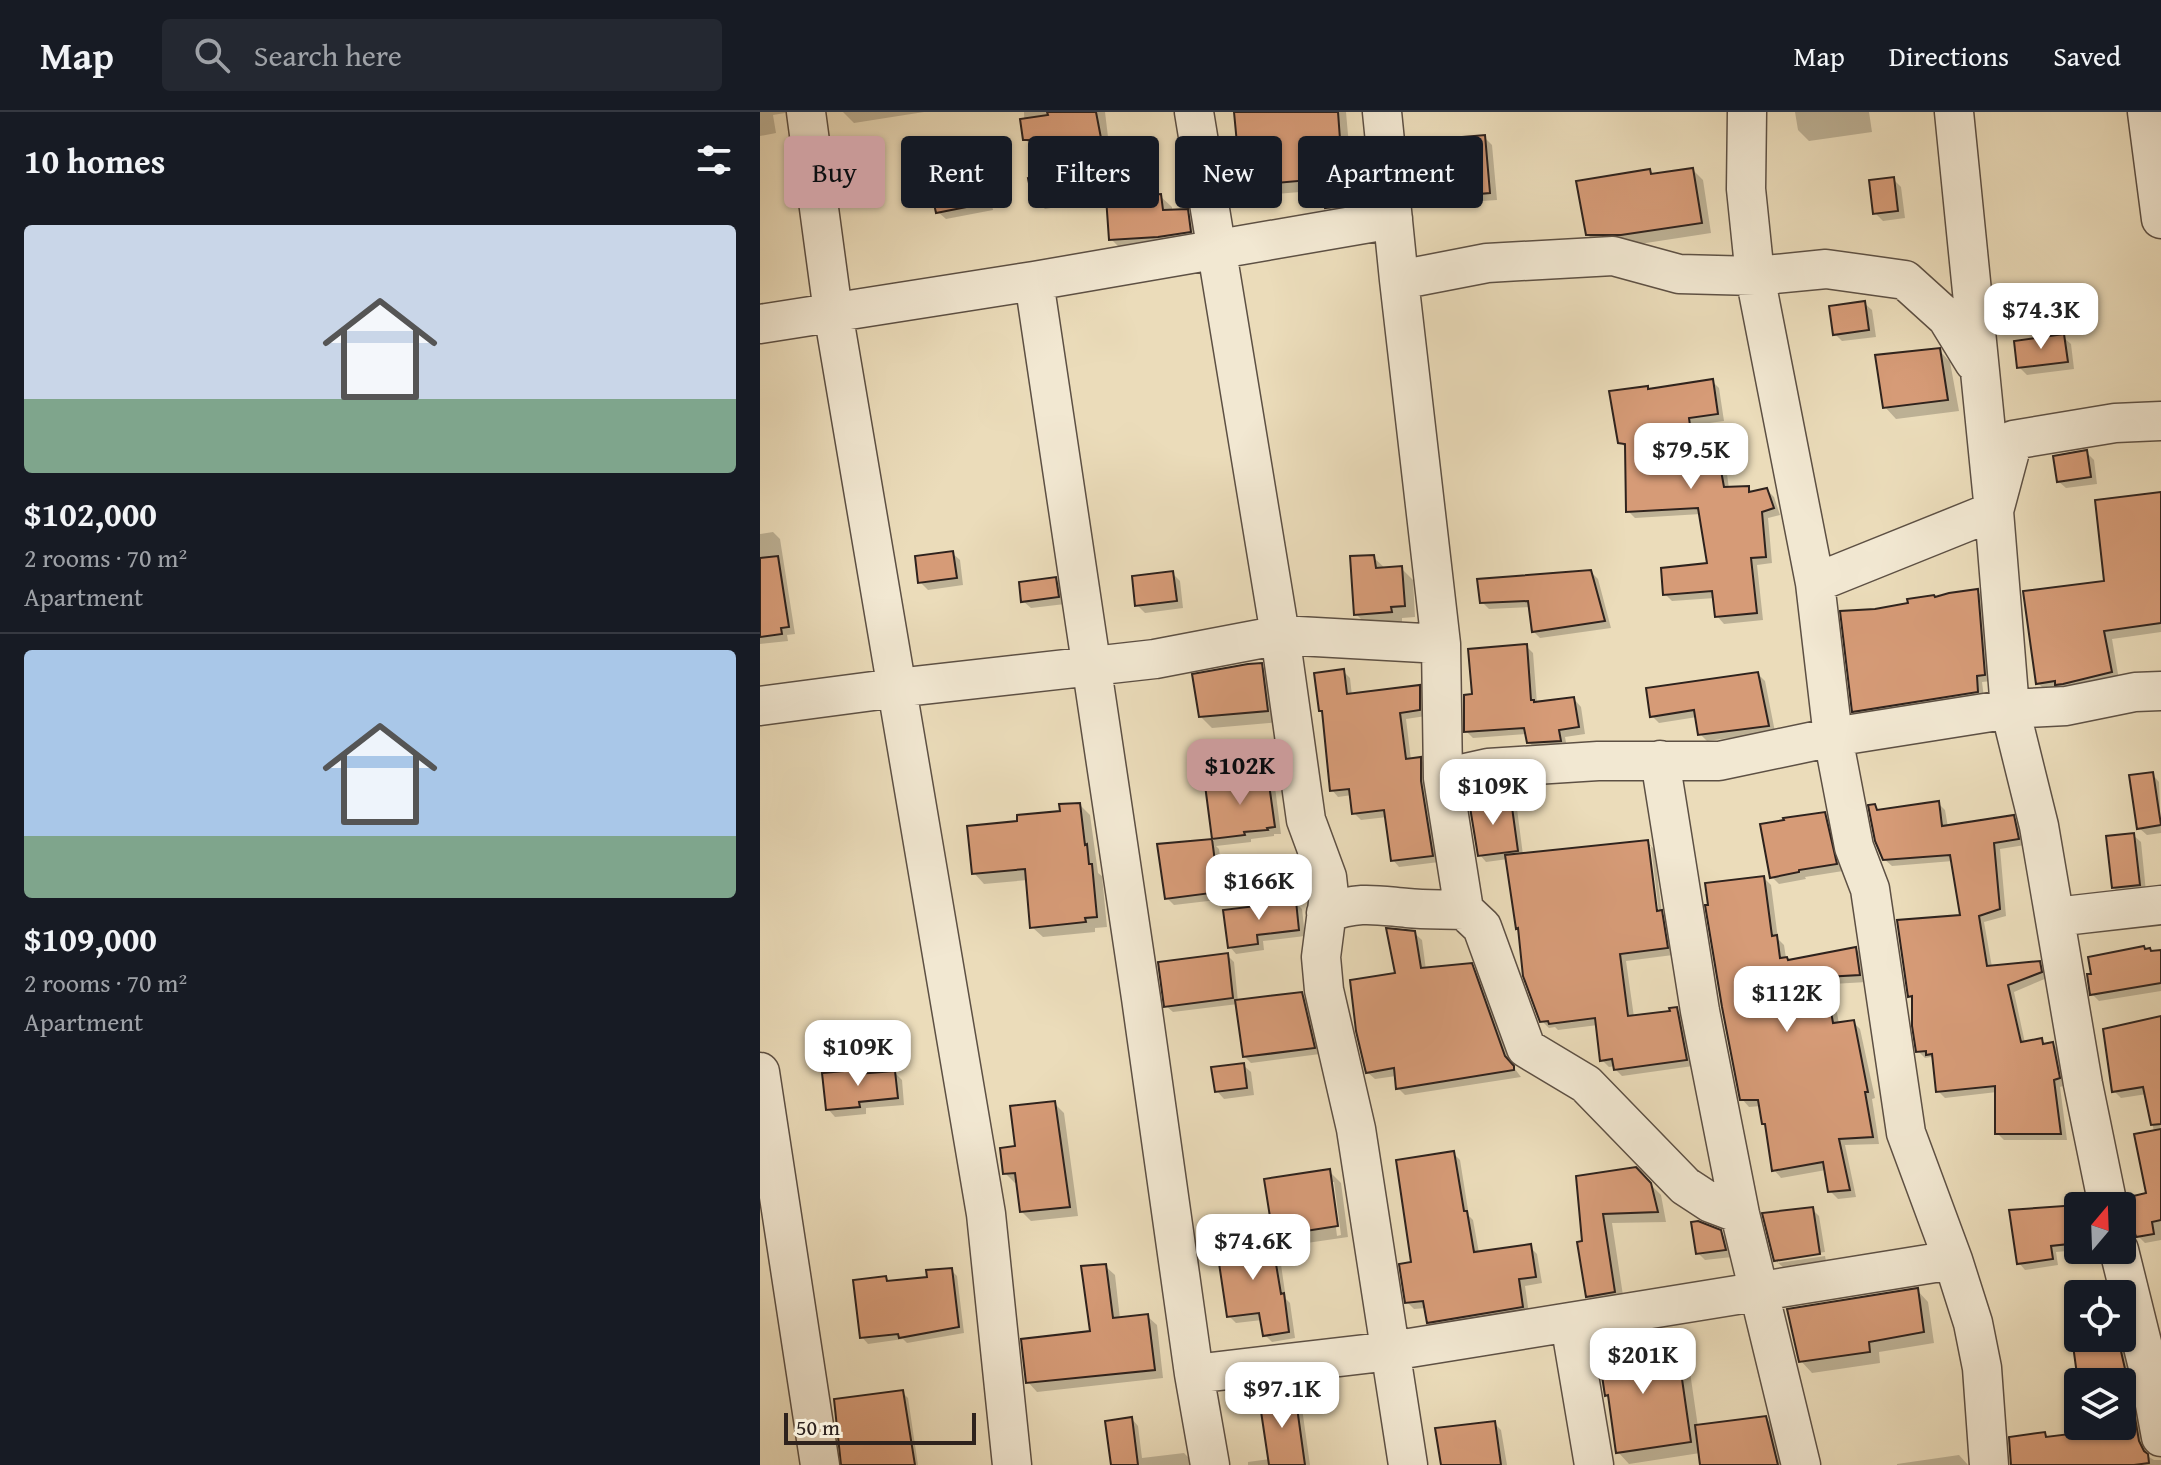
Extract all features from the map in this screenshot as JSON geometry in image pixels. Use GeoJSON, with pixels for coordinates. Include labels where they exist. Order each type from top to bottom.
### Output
{"type":"FeatureCollection","features":[{"type":"Feature","properties":{"kind":"street"},"geometry":{"type":"LineString","coordinates":[[806,112],[833,312],[986,1214],[1012,1465]]}},
{"type":"Feature","properties":{"kind":"street"},"geometry":{"type":"LineString","coordinates":[[1194,112],[1280,635],[1306,820],[1327,877],[1329,895],[1321,957],[1324,990],[1356,1129],[1408,1465]]}},
{"type":"Feature","properties":{"kind":"street"},"geometry":{"type":"LineString","coordinates":[[1382,112],[1441,644],[1443,778],[1464,910],[1482,927],[1526,1048],[1586,1084],[1685,1186],[1711,1203],[1740,1214]]}},
{"type":"Feature","properties":{"kind":"street"},"geometry":{"type":"LineString","coordinates":[[1747,112],[1746,189],[1755,276],[1815,583],[1833,737],[1854,847],[1870,889],[1906,1133],[1973,1323],[1982,1368],[1989,1465]]}},
{"type":"Feature","properties":{"kind":"street"},"geometry":{"type":"LineString","coordinates":[[1954,112],[1994,511],[2010,709],[2039,826],[2083,1084],[2105,1192]]}},
{"type":"Feature","properties":{"kind":"street"},"geometry":{"type":"LineString","coordinates":[[2147,112],[2161,219]]}},
{"type":"Feature","properties":{"kind":"street"},"geometry":{"type":"LineString","coordinates":[[760,324],[1034,281],[1393,219]]}},
{"type":"Feature","properties":{"kind":"street"},"geometry":{"type":"LineString","coordinates":[[1399,280],[1487,263],[1613,256],[1679,274],[1755,276],[1826,269],[1905,280],[1947,318],[1980,371]]}},
{"type":"Feature","properties":{"kind":"street"},"geometry":{"type":"LineString","coordinates":[[1034,281],[1194,1374],[1210,1465]]}},
{"type":"Feature","properties":{"kind":"street"},"geometry":{"type":"LineString","coordinates":[[1994,511],[2013,440],[2115,423],[2161,421]]}},
{"type":"Feature","properties":{"kind":"street"},"geometry":{"type":"LineString","coordinates":[[1815,583],[1994,511]]}},
{"type":"Feature","properties":{"kind":"street"},"geometry":{"type":"LineString","coordinates":[[760,706],[1155,659],[1280,635],[1441,644]]}},
{"type":"Feature","properties":{"kind":"street"},"geometry":{"type":"LineString","coordinates":[[1443,778],[1488,768],[1598,761],[1719,761],[1833,737],[2010,709],[2066,706],[2135,692],[2161,691]]}},
{"type":"Feature","properties":{"kind":"street"},"geometry":{"type":"LineString","coordinates":[[1660,760],[1700,1011],[1740,1214],[1801,1465]]}},
{"type":"Feature","properties":{"kind":"street"},"geometry":{"type":"LineString","coordinates":[[1326,913],[1344,907],[1373,904],[1464,910]]}},
{"type":"Feature","properties":{"kind":"street"},"geometry":{"type":"LineString","coordinates":[[2055,917],[2161,905]]}},
{"type":"Feature","properties":{"kind":"street"},"geometry":{"type":"LineString","coordinates":[[760,1072],[820,1465]]}},
{"type":"Feature","properties":{"kind":"street"},"geometry":{"type":"LineString","coordinates":[[1194,1374],[1391,1351],[1953,1260]]}},
{"type":"Feature","properties":{"kind":"street"},"geometry":{"type":"LineString","coordinates":[[2122,1264],[2148,1367],[2161,1437]]}},
{"type":"Feature","properties":{"kind":"street"},"geometry":{"type":"LineString","coordinates":[[1570,1323],[1594,1465]]}},
{"type":"Feature","properties":{"kind":"building"},"geometry":{"type":"Polygon","coordinates":[[[1047,112],[1096,112],[1101,136],[1028,136],[1028,140],[1023,140],[1020,119],[1048,115],[1047,112]]]}},
{"type":"Feature","properties":{"kind":"building"},"geometry":{"type":"Polygon","coordinates":[[[1234,112],[1338,112],[1340,136],[1298,136],[1298,181],[1282,182],[1282,136],[1236,136],[1234,112]]]}},
{"type":"Feature","properties":{"kind":"building"},"geometry":{"type":"Polygon","coordinates":[[[1485,135],[1490,193],[1483,194],[1483,136],[1474,136],[1485,135]]]}},
{"type":"Feature","properties":{"kind":"building"},"geometry":{"type":"Polygon","coordinates":[[[1693,168],[1702,223],[1621,235],[1586,235],[1576,181],[1650,169],[1651,174],[1693,168]]]}},
{"type":"Feature","properties":{"kind":"building"},"geometry":{"type":"Polygon","coordinates":[[[1894,177],[1898,211],[1873,214],[1869,180],[1894,177]]]}},
{"type":"Feature","properties":{"kind":"building"},"geometry":{"type":"Polygon","coordinates":[[[1159,194],[1163,210],[1188,209],[1191,232],[1109,240],[1107,208],[1159,208],[1159,194]]]}},
{"type":"Feature","properties":{"kind":"building"},"geometry":{"type":"Polygon","coordinates":[[[935,208],[962,208],[936,213],[935,208]]]}},
{"type":"Feature","properties":{"kind":"building"},"geometry":{"type":"Polygon","coordinates":[[[1865,301],[1869,330],[1833,335],[1829,306],[1865,301]]]}},
{"type":"Feature","properties":{"kind":"building"},"geometry":{"type":"Polygon","coordinates":[[[2064,334],[2068,362],[2017,368],[2014,341],[2064,334]]]}},
{"type":"Feature","properties":{"kind":"building"},"geometry":{"type":"Polygon","coordinates":[[[1940,348],[1948,400],[1883,408],[1875,355],[1940,348]]]}},
{"type":"Feature","properties":{"kind":"building"},"geometry":{"type":"Polygon","coordinates":[[[1713,379],[1718,414],[1689,418],[1696,469],[1720,465],[1724,487],[1749,486],[1749,492],[1767,488],[1774,508],[1762,512],[1766,557],[1751,558],[1757,613],[1715,617],[1712,591],[1663,595],[1661,568],[1707,563],[1698,508],[1626,512],[1625,444],[1618,443],[1609,391],[1648,386],[1648,389],[1713,379]]]}},
{"type":"Feature","properties":{"kind":"building"},"geometry":{"type":"Polygon","coordinates":[[[2087,450],[2091,477],[2057,482],[2053,456],[2087,450]]]}},
{"type":"Feature","properties":{"kind":"building"},"geometry":{"type":"Polygon","coordinates":[[[2161,492],[2161,623],[2104,631],[2112,672],[2063,684],[2055,685],[2055,681],[2036,684],[2023,591],[2104,581],[2095,500],[2161,492]]]}},
{"type":"Feature","properties":{"kind":"building"},"geometry":{"type":"Polygon","coordinates":[[[953,551],[957,578],[918,583],[915,556],[953,551]]]}},
{"type":"Feature","properties":{"kind":"building"},"geometry":{"type":"Polygon","coordinates":[[[1374,555],[1376,568],[1402,566],[1405,606],[1391,607],[1392,612],[1354,615],[1350,556],[1374,555]]]}},
{"type":"Feature","properties":{"kind":"building"},"geometry":{"type":"Polygon","coordinates":[[[778,556],[789,627],[781,628],[782,634],[760,637],[760,558],[778,556]]]}},
{"type":"Feature","properties":{"kind":"building"},"geometry":{"type":"Polygon","coordinates":[[[1591,570],[1605,621],[1532,632],[1528,601],[1480,603],[1477,579],[1591,570]]]}},
{"type":"Feature","properties":{"kind":"building"},"geometry":{"type":"Polygon","coordinates":[[[1173,571],[1177,601],[1135,606],[1132,576],[1173,571]]]}},
{"type":"Feature","properties":{"kind":"building"},"geometry":{"type":"Polygon","coordinates":[[[1056,577],[1059,597],[1021,602],[1019,582],[1056,577]]]}},
{"type":"Feature","properties":{"kind":"building"},"geometry":{"type":"Polygon","coordinates":[[[1978,589],[1985,675],[1977,676],[1978,692],[1852,712],[1840,611],[1875,609],[1908,603],[1907,599],[1978,589]]]}},
{"type":"Feature","properties":{"kind":"building"},"geometry":{"type":"Polygon","coordinates":[[[1527,644],[1531,700],[1574,697],[1579,727],[1559,730],[1561,741],[1527,743],[1524,728],[1464,732],[1464,695],[1472,694],[1468,649],[1527,644]]]}},
{"type":"Feature","properties":{"kind":"building"},"geometry":{"type":"Polygon","coordinates":[[[1262,663],[1268,711],[1199,717],[1192,674],[1262,663]]]}},
{"type":"Feature","properties":{"kind":"building"},"geometry":{"type":"Polygon","coordinates":[[[1344,669],[1347,694],[1420,685],[1420,710],[1400,713],[1406,759],[1421,757],[1421,781],[1433,856],[1391,861],[1384,810],[1352,814],[1349,789],[1330,791],[1322,711],[1319,711],[1314,673],[1344,669]]]}},
{"type":"Feature","properties":{"kind":"building"},"geometry":{"type":"Polygon","coordinates":[[[1758,672],[1769,726],[1698,735],[1694,710],[1650,717],[1646,688],[1758,672]]]}},
{"type":"Feature","properties":{"kind":"building"},"geometry":{"type":"Polygon","coordinates":[[[2153,772],[2161,825],[2137,829],[2129,775],[2153,772]]]}},
{"type":"Feature","properties":{"kind":"building"},"geometry":{"type":"Polygon","coordinates":[[[1268,777],[1275,827],[1212,839],[1205,785],[1268,777]]]}},
{"type":"Feature","properties":{"kind":"building"},"geometry":{"type":"Polygon","coordinates":[[[1477,793],[1479,805],[1511,800],[1518,851],[1478,856],[1468,795],[1477,793]]]}},
{"type":"Feature","properties":{"kind":"building"},"geometry":{"type":"Polygon","coordinates":[[[1939,801],[1942,826],[2014,815],[2019,839],[1994,843],[2000,909],[1979,916],[1987,966],[2040,961],[2042,972],[2008,985],[2021,1042],[2042,1038],[2043,1044],[2053,1042],[2060,1078],[2054,1080],[2061,1134],[1995,1134],[1995,1086],[1936,1092],[1932,1054],[1916,1052],[1912,996],[1908,997],[1897,920],[1960,915],[1950,855],[1883,860],[1875,841],[1868,805],[1875,804],[1877,810],[1939,801]]]}},
{"type":"Feature","properties":{"kind":"building"},"geometry":{"type":"Polygon","coordinates":[[[1080,803],[1085,845],[1089,864],[1092,864],[1097,917],[1085,918],[1086,922],[1030,928],[1025,869],[972,874],[967,826],[1017,821],[1017,815],[1060,811],[1059,804],[1080,803]]]}},
{"type":"Feature","properties":{"kind":"building"},"geometry":{"type":"Polygon","coordinates":[[[1825,812],[1837,864],[1770,878],[1760,824],[1825,812]]]}},
{"type":"Feature","properties":{"kind":"building"},"geometry":{"type":"Polygon","coordinates":[[[2134,833],[2140,885],[2112,888],[2106,836],[2134,833]]]}},
{"type":"Feature","properties":{"kind":"building"},"geometry":{"type":"Polygon","coordinates":[[[1212,839],[1219,892],[1165,899],[1157,844],[1212,839]]]}},
{"type":"Feature","properties":{"kind":"building"},"geometry":{"type":"Polygon","coordinates":[[[1648,840],[1657,911],[1662,910],[1668,948],[1620,954],[1628,1016],[1670,1011],[1669,1008],[1677,1007],[1687,1060],[1614,1070],[1612,1059],[1600,1061],[1595,1018],[1549,1024],[1548,1021],[1540,1022],[1523,976],[1505,855],[1648,840]]]}},
{"type":"Feature","properties":{"kind":"building"},"geometry":{"type":"Polygon","coordinates":[[[1764,876],[1772,936],[1777,935],[1780,958],[1787,957],[1788,960],[1856,947],[1860,975],[1825,977],[1833,1023],[1854,1020],[1868,1092],[1865,1092],[1873,1137],[1839,1139],[1850,1190],[1828,1192],[1823,1162],[1772,1171],[1758,1100],[1740,1100],[1705,905],[1708,905],[1705,883],[1764,876]]]}},
{"type":"Feature","properties":{"kind":"building"},"geometry":{"type":"Polygon","coordinates":[[[1296,901],[1299,930],[1257,935],[1258,944],[1228,948],[1223,910],[1296,901]]]}},
{"type":"Feature","properties":{"kind":"building"},"geometry":{"type":"Polygon","coordinates":[[[1386,928],[1415,931],[1421,968],[1472,963],[1505,1056],[1514,1070],[1396,1089],[1394,1068],[1366,1073],[1356,1031],[1350,980],[1395,973],[1386,928]]]}},
{"type":"Feature","properties":{"kind":"building"},"geometry":{"type":"Polygon","coordinates":[[[2144,946],[2151,951],[2161,950],[2161,983],[2090,995],[2088,957],[2144,946]]]}},
{"type":"Feature","properties":{"kind":"building"},"geometry":{"type":"Polygon","coordinates":[[[1228,953],[1233,998],[1164,1007],[1158,962],[1228,953]]]}},
{"type":"Feature","properties":{"kind":"building"},"geometry":{"type":"Polygon","coordinates":[[[1302,992],[1315,1048],[1243,1057],[1235,1000],[1302,992]]]}},
{"type":"Feature","properties":{"kind":"building"},"geometry":{"type":"Polygon","coordinates":[[[2161,1016],[2161,1124],[2151,1125],[2143,1087],[2112,1092],[2103,1029],[2161,1016]]]}},
{"type":"Feature","properties":{"kind":"building"},"geometry":{"type":"Polygon","coordinates":[[[1244,1063],[1247,1088],[1215,1092],[1211,1067],[1244,1063]]]}},
{"type":"Feature","properties":{"kind":"building"},"geometry":{"type":"Polygon","coordinates":[[[856,1070],[857,1074],[895,1071],[898,1098],[859,1102],[860,1107],[826,1110],[822,1073],[856,1070]]]}},
{"type":"Feature","properties":{"kind":"building"},"geometry":{"type":"Polygon","coordinates":[[[1055,1101],[1070,1207],[1020,1212],[1015,1173],[1003,1174],[1000,1148],[1015,1146],[1010,1106],[1055,1101]]]}},
{"type":"Feature","properties":{"kind":"building"},"geometry":{"type":"Polygon","coordinates":[[[2161,1129],[2161,1220],[2152,1222],[2154,1234],[2136,1237],[2136,1195],[2146,1193],[2134,1134],[2161,1129]]]}},
{"type":"Feature","properties":{"kind":"building"},"geometry":{"type":"Polygon","coordinates":[[[1454,1151],[1474,1252],[1531,1244],[1536,1277],[1519,1279],[1523,1307],[1427,1323],[1423,1301],[1405,1303],[1399,1264],[1411,1262],[1396,1160],[1454,1151]]]}},
{"type":"Feature","properties":{"kind":"building"},"geometry":{"type":"Polygon","coordinates":[[[1636,1167],[1651,1183],[1658,1212],[1603,1214],[1615,1292],[1586,1297],[1577,1242],[1582,1241],[1576,1176],[1636,1167]]]}},
{"type":"Feature","properties":{"kind":"building"},"geometry":{"type":"Polygon","coordinates":[[[1330,1169],[1338,1226],[1273,1236],[1264,1179],[1330,1169]]]}},
{"type":"Feature","properties":{"kind":"building"},"geometry":{"type":"Polygon","coordinates":[[[2064,1206],[2064,1245],[2051,1246],[2053,1259],[2017,1264],[2009,1210],[2064,1206]]]}},
{"type":"Feature","properties":{"kind":"building"},"geometry":{"type":"Polygon","coordinates":[[[1813,1207],[1820,1254],[1774,1261],[1762,1213],[1813,1207]]]}},
{"type":"Feature","properties":{"kind":"building"},"geometry":{"type":"Polygon","coordinates":[[[1698,1221],[1721,1230],[1726,1250],[1696,1254],[1691,1222],[1698,1221]]]}},
{"type":"Feature","properties":{"kind":"building"},"geometry":{"type":"Polygon","coordinates":[[[1271,1234],[1289,1332],[1263,1336],[1259,1313],[1227,1317],[1216,1243],[1271,1234]]]}},
{"type":"Feature","properties":{"kind":"building"},"geometry":{"type":"Polygon","coordinates":[[[1106,1264],[1113,1318],[1148,1314],[1155,1370],[1026,1383],[1021,1339],[1090,1331],[1081,1266],[1106,1264]]]}},
{"type":"Feature","properties":{"kind":"building"},"geometry":{"type":"Polygon","coordinates":[[[952,1268],[959,1327],[899,1338],[898,1334],[860,1338],[853,1280],[886,1276],[887,1281],[927,1277],[926,1270],[952,1268]]]}},
{"type":"Feature","properties":{"kind":"building"},"geometry":{"type":"Polygon","coordinates":[[[1918,1288],[1924,1332],[1869,1342],[1870,1352],[1799,1362],[1787,1309],[1918,1288]]]}},
{"type":"Feature","properties":{"kind":"building"},"geometry":{"type":"Polygon","coordinates":[[[1647,1334],[1651,1362],[1679,1358],[1691,1442],[1616,1453],[1597,1342],[1647,1334]]]}},
{"type":"Feature","properties":{"kind":"building"},"geometry":{"type":"Polygon","coordinates":[[[2074,1352],[2121,1352],[2125,1368],[2076,1368],[2074,1352]]]}},
{"type":"Feature","properties":{"kind":"building"},"geometry":{"type":"Polygon","coordinates":[[[903,1390],[915,1465],[841,1465],[834,1399],[903,1390]]]}},
{"type":"Feature","properties":{"kind":"building"},"geometry":{"type":"Polygon","coordinates":[[[1295,1393],[1305,1465],[1269,1465],[1259,1398],[1295,1393]]]}},
{"type":"Feature","properties":{"kind":"building"},"geometry":{"type":"Polygon","coordinates":[[[1766,1416],[1778,1465],[1700,1465],[1695,1425],[1766,1416]]]}},
{"type":"Feature","properties":{"kind":"building"},"geometry":{"type":"Polygon","coordinates":[[[1132,1417],[1138,1465],[1111,1465],[1105,1421],[1132,1417]]]}},
{"type":"Feature","properties":{"kind":"building"},"geometry":{"type":"Polygon","coordinates":[[[1495,1421],[1501,1465],[1441,1465],[1435,1428],[1495,1421]]]}},
{"type":"Feature","properties":{"kind":"building"},"geometry":{"type":"Polygon","coordinates":[[[2136,1424],[2139,1441],[2148,1454],[2149,1463],[2011,1465],[2009,1437],[2045,1432],[2046,1437],[2064,1435],[2064,1440],[2136,1440],[2136,1424]]]}}]}
